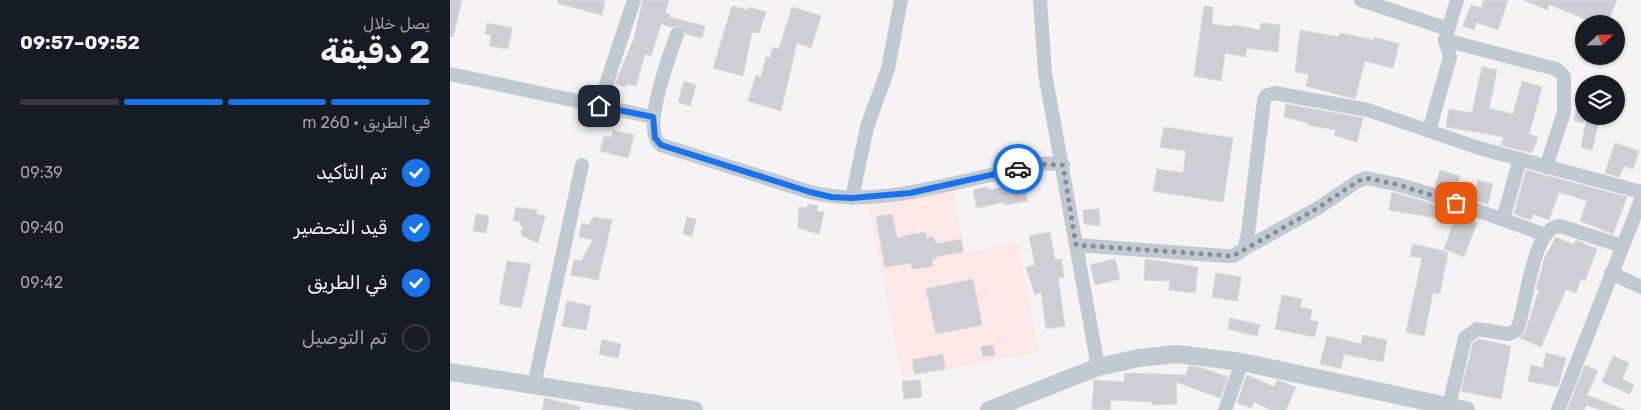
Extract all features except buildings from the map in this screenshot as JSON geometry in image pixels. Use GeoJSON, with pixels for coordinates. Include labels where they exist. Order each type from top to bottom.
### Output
{"type":"FeatureCollection","features":[{"type":"Feature","properties":{"kind":"street"},"geometry":{"type":"LineString","coordinates":[[599,106],[634,0]]}},
{"type":"Feature","properties":{"kind":"street"},"geometry":{"type":"LineString","coordinates":[[852,198],[867,127],[888,69],[901,0]]}},
{"type":"Feature","properties":{"kind":"street"},"geometry":{"type":"LineString","coordinates":[[1040,0],[1045,73],[1098,367]]}},
{"type":"Feature","properties":{"kind":"street"},"geometry":{"type":"LineString","coordinates":[[1361,0],[1447,35],[1556,69],[1564,76],[1564,112],[1546,167]]}},
{"type":"Feature","properties":{"kind":"street"},"geometry":{"type":"LineString","coordinates":[[1429,131],[1450,57],[1447,35],[1457,0]]}},
{"type":"Feature","properties":{"kind":"street"},"geometry":{"type":"LineString","coordinates":[[677,34],[653,117],[655,138],[661,145],[831,197],[852,198],[910,193],[1037,164],[1063,165]]}},
{"type":"Feature","properties":{"kind":"street"},"geometry":{"type":"LineString","coordinates":[[450,74],[653,117]]}},
{"type":"Feature","properties":{"kind":"street"},"geometry":{"type":"LineString","coordinates":[[1244,249],[1266,96],[1275,92],[1368,110],[1546,167],[1641,192]]}},
{"type":"Feature","properties":{"kind":"street"},"geometry":{"type":"LineString","coordinates":[[1503,219],[1520,159]]}},
{"type":"Feature","properties":{"kind":"street"},"geometry":{"type":"LineString","coordinates":[[534,385],[582,165]]}},
{"type":"Feature","properties":{"kind":"street"},"geometry":{"type":"LineString","coordinates":[[1076,245],[1233,256],[1318,208],[1358,181],[1366,178],[1400,185],[1546,235]]}},
{"type":"Feature","properties":{"kind":"street"},"geometry":{"type":"LineString","coordinates":[[1558,410],[1641,200]]}},
{"type":"Feature","properties":{"kind":"street"},"geometry":{"type":"LineString","coordinates":[[1449,406],[1465,338],[1477,329],[1508,334],[1517,330],[1533,265],[1546,235],[1552,228],[1560,226],[1622,246]]}},
{"type":"Feature","properties":{"kind":"street"},"geometry":{"type":"LineString","coordinates":[[1611,273],[1641,287]]}},
{"type":"Feature","properties":{"kind":"street"},"geometry":{"type":"LineString","coordinates":[[989,410],[1098,367],[1139,358],[1176,354],[1242,362],[1466,410]]}},
{"type":"Feature","properties":{"kind":"street"},"geometry":{"type":"LineString","coordinates":[[1225,410],[1242,362]]}},
{"type":"Feature","properties":{"kind":"street"},"geometry":{"type":"LineString","coordinates":[[450,372],[534,385],[619,404],[694,410]]}},
{"type":"Feature","properties":{"kind":"shaded area"},"geometry":{"type":"Polygon","coordinates":[[[953,191],[965,252],[1018,242],[1039,352],[902,378],[869,207],[953,191]]]}},
{"type":"Feature","properties":{"kind":"way so far"},"geometry":{"type":"LineString","coordinates":[[1018,169],[1037,164],[1063,165],[1076,245],[1233,256],[1318,208],[1358,181],[1366,178],[1400,185],[1456,203]]}},
{"type":"Feature","properties":{"kind":"route"},"geometry":{"type":"LineString","coordinates":[[599,106],[653,117],[655,138],[661,145],[746,173],[831,197],[852,198],[910,193],[1018,169]]}}]}
